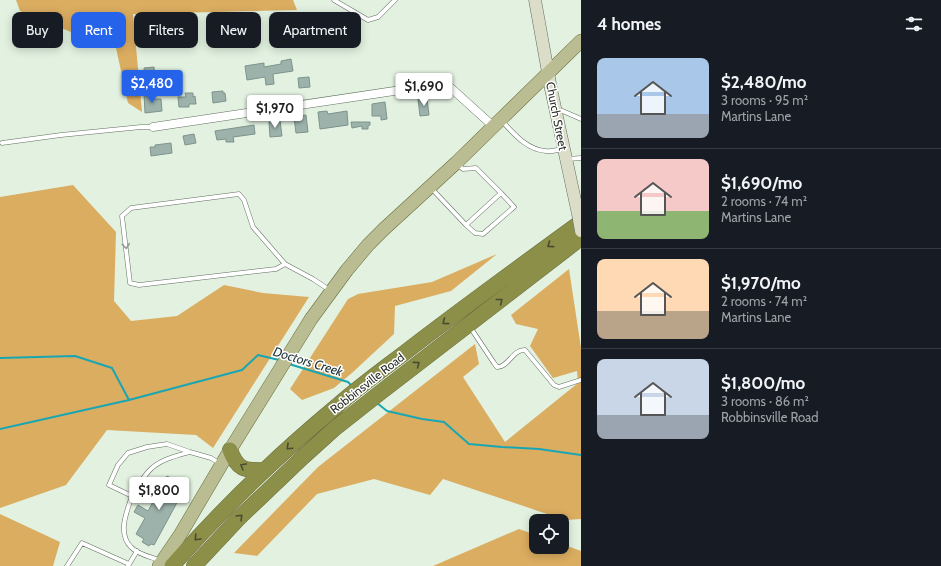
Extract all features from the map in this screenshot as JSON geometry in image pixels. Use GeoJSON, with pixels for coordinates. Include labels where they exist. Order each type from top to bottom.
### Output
{"type":"FeatureCollection","features":[{"type":"Feature","properties":{"kind":"highway","name":"Robbinsville Road"},"geometry":{"type":"LineString","coordinates":[[164,564],[218,515],[293,443],[350,394],[467,306],[579,218]]}},
{"type":"Feature","properties":{"kind":"highway","name":"Robbinsville Road"},"geometry":{"type":"LineString","coordinates":[[194,566],[270,487],[365,404],[581,238]]}},
{"type":"Feature","properties":{"kind":"highway"},"geometry":{"type":"LineString","coordinates":[[230,450],[234,460],[241,467],[251,471],[264,470]]}},
{"type":"Feature","properties":{"kind":"main road"},"geometry":{"type":"LineString","coordinates":[[164,564],[221,464],[311,319],[347,270],[368,245],[456,163],[548,72],[581,42]]}},
{"type":"Feature","properties":{"kind":"street","name":"Church Street"},"geometry":{"type":"LineString","coordinates":[[535,0],[564,154],[581,231]]}},
{"type":"Feature","properties":{"kind":"street"},"geometry":{"type":"LineString","coordinates":[[153,127],[441,84],[452,88],[497,123]]}},
{"type":"Feature","properties":{"kind":"lane"},"geometry":{"type":"LineString","coordinates":[[334,0],[368,20],[378,17],[395,0]]}},
{"type":"Feature","properties":{"kind":"lane"},"geometry":{"type":"LineString","coordinates":[[555,108],[581,119]]}},
{"type":"Feature","properties":{"kind":"lane"},"geometry":{"type":"LineString","coordinates":[[497,123],[523,143],[538,150],[581,158]]}},
{"type":"Feature","properties":{"kind":"lane"},"geometry":{"type":"LineString","coordinates":[[2,143],[61,135],[153,127]]}},
{"type":"Feature","properties":{"kind":"lane"},"geometry":{"type":"LineString","coordinates":[[430,187],[475,233],[483,234],[514,207],[476,168],[463,169],[456,163]]}},
{"type":"Feature","properties":{"kind":"lane"},"geometry":{"type":"LineString","coordinates":[[466,225],[501,193]]}},
{"type":"Feature","properties":{"kind":"lane"},"geometry":{"type":"LineString","coordinates":[[285,264],[276,269],[139,285],[130,283],[122,216],[130,208],[239,194],[244,200],[253,227],[285,264],[313,279],[331,291]]}},
{"type":"Feature","properties":{"kind":"lane"},"geometry":{"type":"LineString","coordinates":[[469,325],[497,367],[502,366],[518,351],[526,350],[554,385],[559,387],[581,380]]}},
{"type":"Feature","properties":{"kind":"lane"},"geometry":{"type":"LineString","coordinates":[[132,496],[109,486],[118,465],[128,453],[147,447],[167,444],[211,458],[221,464]]}},
{"type":"Feature","properties":{"kind":"lane"},"geometry":{"type":"LineString","coordinates":[[164,564],[131,547],[126,540],[123,529],[125,517],[132,496],[148,471],[159,463],[173,456],[190,452]]}},
{"type":"Feature","properties":{"kind":"lane"},"geometry":{"type":"LineString","coordinates":[[67,566],[82,543],[129,565],[137,551]]}},
{"type":"Feature","properties":{"kind":"shaded area"},"geometry":{"type":"Polygon","coordinates":[[[16,0],[293,0],[297,10],[134,12],[134,48],[136,48],[142,112],[128,103],[116,48],[126,48],[126,12],[71,12],[71,32],[63,29],[63,12],[20,11],[16,0]]]}},
{"type":"Feature","properties":{"kind":"shaded area"},"geometry":{"type":"Polygon","coordinates":[[[73,185],[116,232],[114,301],[131,321],[177,316],[224,285],[263,293],[309,297],[213,448],[196,435],[107,430],[66,485],[0,508],[0,197],[73,185]]]}},
{"type":"Feature","properties":{"kind":"shaded area"},"geometry":{"type":"Polygon","coordinates":[[[497,254],[451,291],[395,306],[394,334],[334,388],[302,400],[290,389],[348,299],[358,294],[432,282],[497,254]]]}},
{"type":"Feature","properties":{"kind":"shaded area"},"geometry":{"type":"Polygon","coordinates":[[[569,269],[581,348],[581,519],[569,520],[569,514],[547,514],[443,479],[430,495],[374,479],[317,494],[257,556],[234,553],[318,467],[475,344],[479,364],[463,377],[505,442],[578,383],[577,371],[553,378],[530,346],[538,329],[516,324],[511,315],[569,269]]]}},
{"type":"Feature","properties":{"kind":"shaded area"},"geometry":{"type":"Polygon","coordinates":[[[0,514],[60,542],[53,566],[0,566],[0,514]]]}},
{"type":"Feature","properties":{"kind":"shaded area"},"geometry":{"type":"Polygon","coordinates":[[[519,529],[529,533],[529,554],[569,554],[569,547],[581,551],[581,566],[433,566],[519,529]]]}},
{"type":"Feature","properties":{"kind":"building"},"geometry":{"type":"Polygon","coordinates":[[[291,59],[293,71],[273,74],[274,84],[266,85],[265,77],[247,80],[245,66],[264,63],[264,67],[281,64],[281,61],[291,59]]]}},
{"type":"Feature","properties":{"kind":"building"},"geometry":{"type":"Polygon","coordinates":[[[154,67],[155,77],[145,78],[144,68],[154,67]]]}},
{"type":"Feature","properties":{"kind":"building"},"geometry":{"type":"Polygon","coordinates":[[[309,77],[310,87],[299,88],[298,78],[309,77]]]}},
{"type":"Feature","properties":{"kind":"building"},"geometry":{"type":"Polygon","coordinates":[[[223,91],[223,93],[225,93],[226,101],[213,103],[212,92],[223,91]]]}},
{"type":"Feature","properties":{"kind":"building"},"geometry":{"type":"Polygon","coordinates":[[[185,93],[193,93],[196,104],[189,104],[189,107],[179,107],[178,97],[186,97],[185,93]]]}},
{"type":"Feature","properties":{"kind":"building"},"geometry":{"type":"Polygon","coordinates":[[[144,94],[153,94],[154,99],[161,99],[162,111],[145,113],[144,94]]]}},
{"type":"Feature","properties":{"kind":"building"},"geometry":{"type":"Polygon","coordinates":[[[427,98],[429,115],[420,116],[418,99],[427,98]]]}},
{"type":"Feature","properties":{"kind":"building"},"geometry":{"type":"Polygon","coordinates":[[[385,102],[387,119],[381,120],[381,116],[372,116],[372,104],[385,102]]]}},
{"type":"Feature","properties":{"kind":"building"},"geometry":{"type":"Polygon","coordinates":[[[327,111],[328,114],[347,111],[348,125],[320,129],[318,112],[327,111]]]}},
{"type":"Feature","properties":{"kind":"building"},"geometry":{"type":"Polygon","coordinates":[[[306,115],[308,132],[296,133],[294,117],[306,115]]]}},
{"type":"Feature","properties":{"kind":"building"},"geometry":{"type":"Polygon","coordinates":[[[280,121],[282,136],[270,137],[269,122],[280,121]]]}},
{"type":"Feature","properties":{"kind":"building"},"geometry":{"type":"Polygon","coordinates":[[[351,122],[370,122],[370,125],[368,126],[368,129],[362,129],[362,126],[352,128],[351,122]]]}},
{"type":"Feature","properties":{"kind":"building"},"geometry":{"type":"Polygon","coordinates":[[[254,125],[255,134],[233,137],[234,142],[226,142],[226,139],[217,140],[215,131],[254,125]]]}},
{"type":"Feature","properties":{"kind":"building"},"geometry":{"type":"Polygon","coordinates":[[[194,134],[196,143],[185,145],[183,136],[194,134]]]}},
{"type":"Feature","properties":{"kind":"building"},"geometry":{"type":"Polygon","coordinates":[[[171,143],[172,153],[151,156],[150,147],[171,143]]]}},
{"type":"Feature","properties":{"kind":"building"},"geometry":{"type":"Polygon","coordinates":[[[167,476],[186,486],[154,545],[151,544],[149,546],[142,542],[144,539],[136,534],[145,518],[134,512],[138,505],[148,511],[167,476]]]}},
{"type":"Feature","properties":{"kind":"waterway","name":"Doctors Creek"},"geometry":{"type":"LineString","coordinates":[[0,429],[129,400],[242,370],[258,355],[279,360]]}},
{"type":"Feature","properties":{"kind":"waterway"},"geometry":{"type":"LineString","coordinates":[[0,358],[75,356],[112,368],[129,400]]}},
{"type":"Feature","properties":{"kind":"waterway","name":"Doctors Creek"},"geometry":{"type":"LineString","coordinates":[[289,364],[348,382],[352,386]]}},
{"type":"Feature","properties":{"kind":"waterway","name":"Doctors Creek"},"geometry":{"type":"LineString","coordinates":[[377,403],[387,411],[422,419],[444,422],[469,444],[539,449],[581,455]]}}]}
